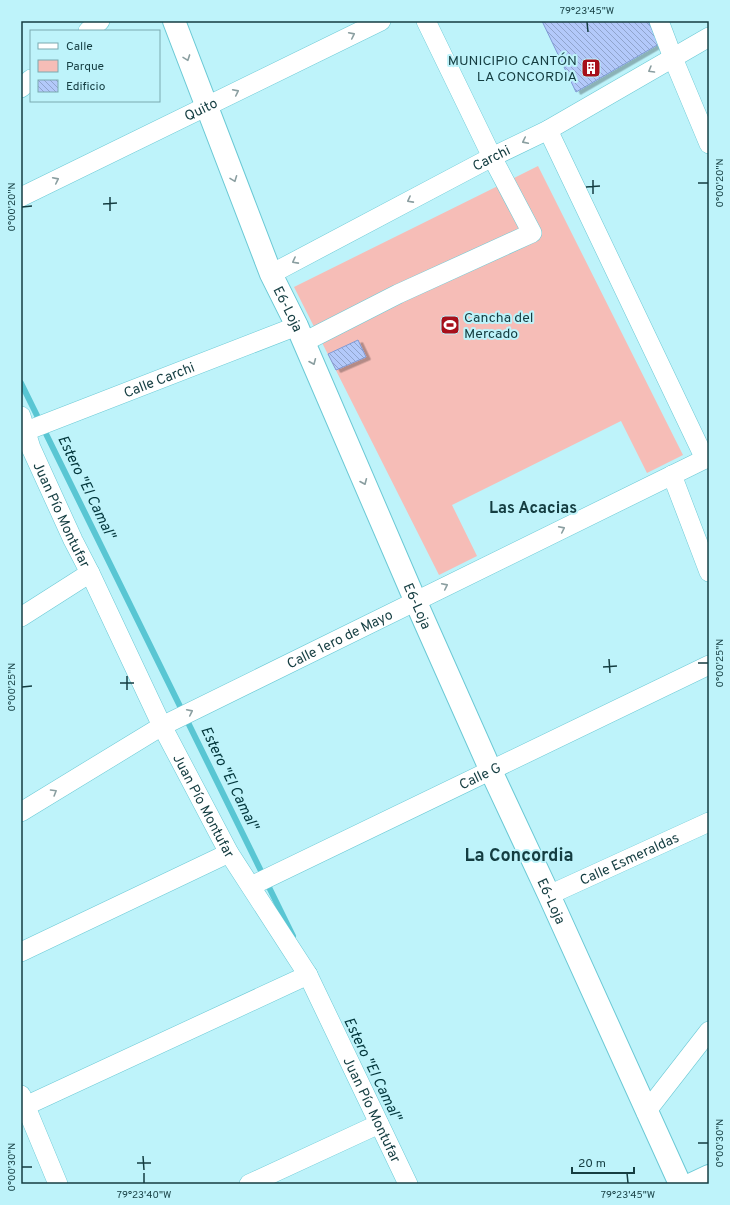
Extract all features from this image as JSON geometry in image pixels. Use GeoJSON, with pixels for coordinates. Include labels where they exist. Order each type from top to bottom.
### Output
{"type":"FeatureCollection","features":[{"type":"Feature","properties":{"kind":"main road","name":"E6-Loja"},"geometry":{"type":"LineString","coordinates":[[174,21],[271,274],[300,334],[491,770],[680,1184]]}},
{"type":"Feature","properties":{"kind":"main road"},"geometry":{"type":"LineString","coordinates":[[692,1184],[709,1176]]}},
{"type":"Feature","properties":{"kind":"street"},"geometry":{"type":"LineString","coordinates":[[89,30],[100,21]]}},
{"type":"Feature","properties":{"kind":"street","name":"Quito"},"geometry":{"type":"LineString","coordinates":[[21,197],[381,21]]}},
{"type":"Feature","properties":{"kind":"street"},"geometry":{"type":"LineString","coordinates":[[426,21],[492,157]]}},
{"type":"Feature","properties":{"kind":"street"},"geometry":{"type":"LineString","coordinates":[[659,21],[709,144]]}},
{"type":"Feature","properties":{"kind":"street","name":"Carchi"},"geometry":{"type":"LineString","coordinates":[[271,274],[492,157],[548,130],[709,37]]}},
{"type":"Feature","properties":{"kind":"street"},"geometry":{"type":"LineString","coordinates":[[21,88],[30,80]]}},
{"type":"Feature","properties":{"kind":"street"},"geometry":{"type":"LineString","coordinates":[[548,130],[707,458]]}},
{"type":"Feature","properties":{"kind":"street","name":"Calle Carchi"},"geometry":{"type":"LineString","coordinates":[[22,427],[300,334],[398,294],[532,233],[492,157]]}},
{"type":"Feature","properties":{"kind":"street","name":"Juan Pío Montufar"},"geometry":{"type":"LineString","coordinates":[[22,427],[73,540],[162,726],[229,853],[308,975],[408,1184]]}},
{"type":"Feature","properties":{"kind":"street","name":"Calle 1ero de Mayo"},"geometry":{"type":"LineString","coordinates":[[21,812],[162,726],[707,458]]}},
{"type":"Feature","properties":{"kind":"street"},"geometry":{"type":"LineString","coordinates":[[672,475],[709,572]]}},
{"type":"Feature","properties":{"kind":"street"},"geometry":{"type":"LineString","coordinates":[[21,617],[90,573]]}},
{"type":"Feature","properties":{"kind":"street","name":"Calle G"},"geometry":{"type":"LineString","coordinates":[[251,886],[709,665]]}},
{"type":"Feature","properties":{"kind":"street","name":"Calle Esmeraldas"},"geometry":{"type":"LineString","coordinates":[[549,895],[709,822]]}},
{"type":"Feature","properties":{"kind":"street"},"geometry":{"type":"LineString","coordinates":[[21,952],[229,853]]}},
{"type":"Feature","properties":{"kind":"street"},"geometry":{"type":"LineString","coordinates":[[58,1184],[23,1102],[308,975]]}},
{"type":"Feature","properties":{"kind":"street"},"geometry":{"type":"LineString","coordinates":[[646,1112],[709,1031]]}},
{"type":"Feature","properties":{"kind":"street"},"geometry":{"type":"LineString","coordinates":[[249,1184],[379,1124]]}},
{"type":"Feature","properties":{"kind":"green space"},"geometry":{"type":"Polygon","coordinates":[[[538,166],[683,455],[647,473],[621,421],[452,505],[477,556],[439,575],[294,287],[538,166]]]}},
{"type":"Feature","properties":{"kind":"building","name":"MUNICIPIO CANTÓN LA CONCORDIA"},"geometry":{"type":"Polygon","coordinates":[[[542,21],[648,21],[659,44],[576,92],[542,21]]]}},
{"type":"Feature","properties":{"kind":"building"},"geometry":{"type":"Polygon","coordinates":[[[358,340],[366,357],[336,370],[328,354],[358,340]]]}},
{"type":"Feature","properties":{"kind":"waterway","name":"Estero \"El Camal\""},"geometry":{"type":"LineString","coordinates":[[21,383],[293,936]]}},
{"type":"Feature","properties":{"kind":"place","name":"MUNICIPIO CANTÓN LA CONCORDIA"},"geometry":{"type":"Point","coordinates":[591,68]}},
{"type":"Feature","properties":{"kind":"place","name":"Cancha del Mercado"},"geometry":{"type":"Point","coordinates":[450,325]}},
{"type":"Feature","properties":{"kind":"district","name":"Las Acacias"},"geometry":{"type":"Point","coordinates":[533,507]}},
{"type":"Feature","properties":{"kind":"district","name":"La Concordia"},"geometry":{"type":"Point","coordinates":[519,855]}}]}
